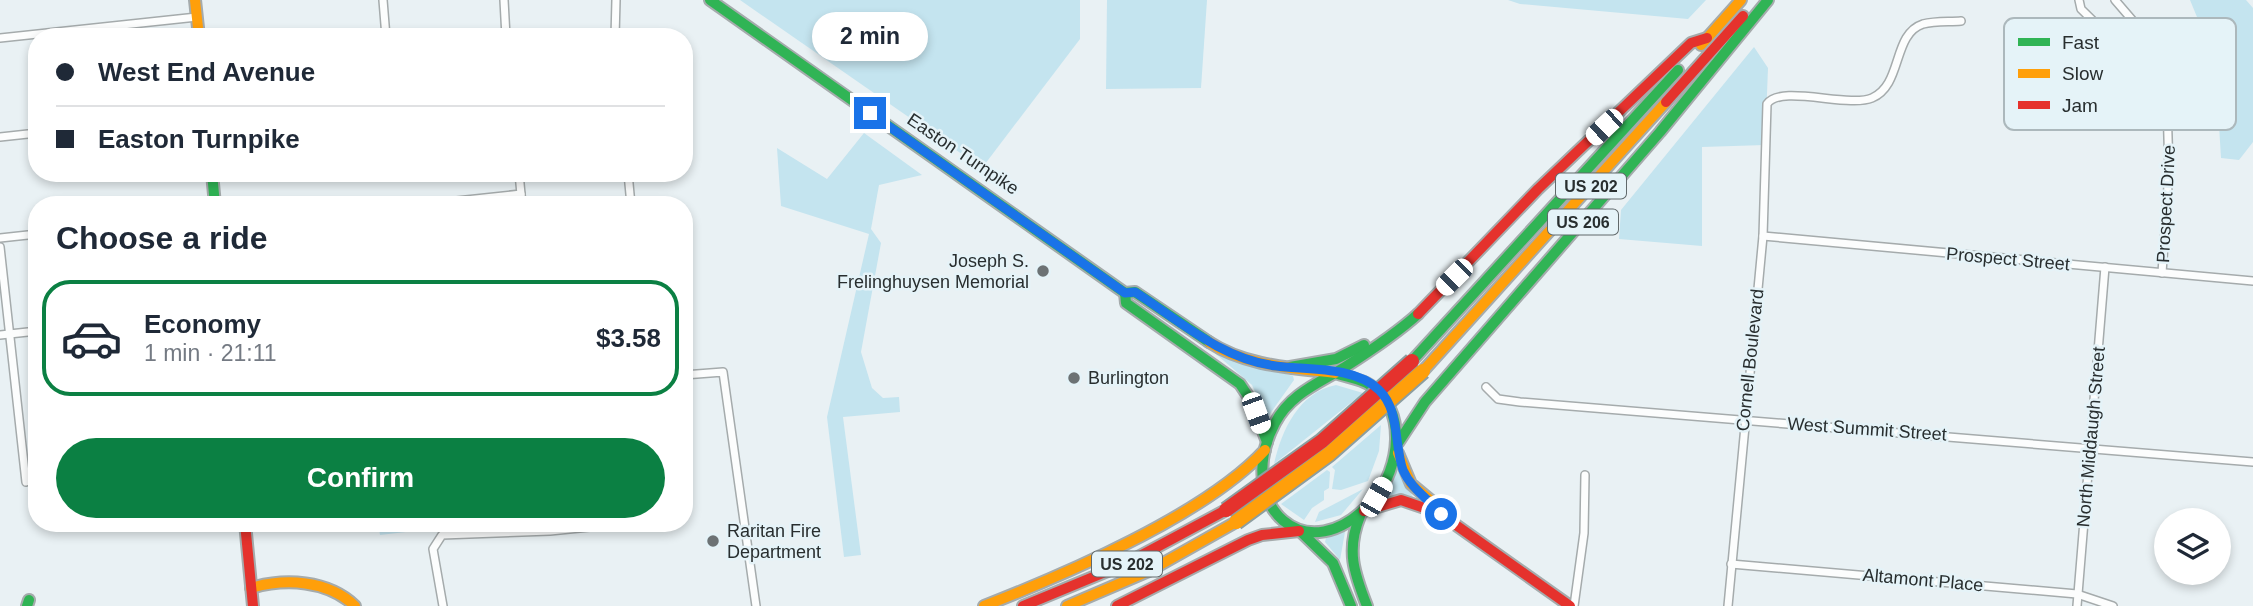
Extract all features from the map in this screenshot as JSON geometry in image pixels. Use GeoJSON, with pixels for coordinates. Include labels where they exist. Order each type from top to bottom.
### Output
{"type":"FeatureCollection","features":[{"type":"Feature","properties":{"kind":"main road"},"geometry":{"type":"LineString","coordinates":[[195,0],[198,28]]}},
{"type":"Feature","properties":{"kind":"main road","name":"Easton Turnpike"},"geometry":{"type":"LineString","coordinates":[[710,0],[1125,293],[1135,292],[1223,351],[1249,360],[1335,373]]}},
{"type":"Feature","properties":{"kind":"main road","name":"US 202"},"geometry":{"type":"LineString","coordinates":[[1023,606],[1090,581],[1161,548],[1226,509],[1322,441],[1412,361],[1741,0]]}},
{"type":"Feature","properties":{"kind":"main road","name":"US 202"},"geometry":{"type":"LineString","coordinates":[[1067,606],[1168,561],[1236,522],[1340,446],[1423,371],[1757,0]]}},
{"type":"Feature","properties":{"kind":"main road","name":"US 206"},"geometry":{"type":"LineString","coordinates":[[1367,606],[1348,554],[1350,537],[1363,513],[1376,497],[1398,448],[1425,402],[1660,132],[1768,0]]}},
{"type":"Feature","properties":{"kind":"main road","name":"US 206"},"geometry":{"type":"LineString","coordinates":[[1351,606],[1333,563],[1300,531],[1276,514],[1266,498],[1263,475],[1266,446],[1276,422],[1292,400],[1382,343],[1415,316],[1536,191],[1691,43],[1707,38]]}},
{"type":"Feature","properties":{"kind":"main road"},"geometry":{"type":"LineString","coordinates":[[1290,367],[1336,359],[1370,341],[1451,270],[1466,264]]}},
{"type":"Feature","properties":{"kind":"main road","name":"Easton Turnpike"},"geometry":{"type":"LineString","coordinates":[[1125,293],[1126,303],[1240,384],[1252,402],[1266,446]]}},
{"type":"Feature","properties":{"kind":"main road"},"geometry":{"type":"LineString","coordinates":[[1335,373],[1360,378],[1378,388],[1389,406],[1398,448],[1411,484],[1435,504],[1439,513]]}},
{"type":"Feature","properties":{"kind":"main road"},"geometry":{"type":"LineString","coordinates":[[984,606],[1084,564],[1133,539],[1247,469],[1266,446]]}},
{"type":"Feature","properties":{"kind":"main road"},"geometry":{"type":"LineString","coordinates":[[1363,513],[1401,500],[1439,513],[1572,606]]}},
{"type":"Feature","properties":{"kind":"main road","name":"US 206"},"geometry":{"type":"LineString","coordinates":[[1300,531],[1329,531],[1363,513]]}},
{"type":"Feature","properties":{"kind":"main road"},"geometry":{"type":"LineString","coordinates":[[1116,606],[1262,534],[1300,531]]}},
{"type":"Feature","properties":{"kind":"main road"},"geometry":{"type":"LineString","coordinates":[[246,532],[253,606]]}},
{"type":"Feature","properties":{"kind":"main road"},"geometry":{"type":"LineString","coordinates":[[251,588],[264,583],[324,586],[335,590],[355,606]]}},
{"type":"Feature","properties":{"kind":"street"},"geometry":{"type":"LineString","coordinates":[[383,0],[385,28]]}},
{"type":"Feature","properties":{"kind":"street"},"geometry":{"type":"LineString","coordinates":[[505,0],[506,28]]}},
{"type":"Feature","properties":{"kind":"street"},"geometry":{"type":"LineString","coordinates":[[615,28],[616,0]]}},
{"type":"Feature","properties":{"kind":"street"},"geometry":{"type":"LineString","coordinates":[[2080,0],[2081,9],[2090,18]]}},
{"type":"Feature","properties":{"kind":"street","name":"Prospect Drive"},"geometry":{"type":"LineString","coordinates":[[2115,0],[2130,18]]}},
{"type":"Feature","properties":{"kind":"street"},"geometry":{"type":"LineString","coordinates":[[94,28],[197,17]]}},
{"type":"Feature","properties":{"kind":"street","name":"Cornell Boulevard"},"geometry":{"type":"LineString","coordinates":[[1728,606],[1763,236],[1765,113],[1769,100],[1781,96],[1856,101],[1873,98],[1891,78],[1910,32],[1923,24],[1961,22]]}},
{"type":"Feature","properties":{"kind":"street"},"geometry":{"type":"LineString","coordinates":[[0,38],[28,35]]}},
{"type":"Feature","properties":{"kind":"street","name":"Prospect Drive"},"geometry":{"type":"LineString","coordinates":[[2162,273],[2169,130]]}},
{"type":"Feature","properties":{"kind":"street"},"geometry":{"type":"LineString","coordinates":[[0,136],[28,134]]}},
{"type":"Feature","properties":{"kind":"street"},"geometry":{"type":"LineString","coordinates":[[502,196],[521,194],[520,182]]}},
{"type":"Feature","properties":{"kind":"street"},"geometry":{"type":"LineString","coordinates":[[0,238],[28,235]]}},
{"type":"Feature","properties":{"kind":"street","name":"Prospect Street"},"geometry":{"type":"LineString","coordinates":[[1763,236],[2253,281]]}},
{"type":"Feature","properties":{"kind":"street"},"geometry":{"type":"LineString","coordinates":[[0,247],[26,482]]}},
{"type":"Feature","properties":{"kind":"street","name":"North Middaugh Street"},"geometry":{"type":"LineString","coordinates":[[2077,606],[2105,268]]}},
{"type":"Feature","properties":{"kind":"street"},"geometry":{"type":"LineString","coordinates":[[0,335],[28,332]]}},
{"type":"Feature","properties":{"kind":"street"},"geometry":{"type":"LineString","coordinates":[[693,374],[723,372],[756,606]]}},
{"type":"Feature","properties":{"kind":"street","name":"West Summit Street"},"geometry":{"type":"LineString","coordinates":[[1486,387],[1498,399],[1520,402],[2253,462]]}},
{"type":"Feature","properties":{"kind":"street"},"geometry":{"type":"LineString","coordinates":[[1572,606],[1582,557],[1585,475]]}},
{"type":"Feature","properties":{"kind":"street"},"geometry":{"type":"LineString","coordinates":[[443,606],[433,556],[439,537],[447,533],[464,532]]}},
{"type":"Feature","properties":{"kind":"street","name":"Altamont Place"},"geometry":{"type":"LineString","coordinates":[[1731,564],[2077,594],[2113,606]]}},
{"type":"Feature","properties":{"kind":"shaded area"},"geometry":{"type":"Polygon","coordinates":[[[740,0],[1080,0],[1080,39],[982,168],[740,0]]]}},
{"type":"Feature","properties":{"kind":"shaded area"},"geometry":{"type":"Polygon","coordinates":[[[1107,0],[1207,0],[1201,88],[1106,89],[1107,0]]]}},
{"type":"Feature","properties":{"kind":"shaded area"},"geometry":{"type":"Polygon","coordinates":[[[1508,0],[1706,0],[1688,19],[1520,4],[1508,0]]]}},
{"type":"Feature","properties":{"kind":"shaded area"},"geometry":{"type":"Polygon","coordinates":[[[2190,0],[2246,0],[2253,8],[2253,142],[2239,160],[2221,158],[2219,130],[2236,130],[2236,18],[2197,18],[2190,0]]]}},
{"type":"Feature","properties":{"kind":"shaded area"},"geometry":{"type":"Polygon","coordinates":[[[1754,47],[1768,68],[1765,145],[1702,147],[1702,246],[1619,239],[1621,210],[1754,47]]]}},
{"type":"Feature","properties":{"kind":"shaded area"},"geometry":{"type":"Polygon","coordinates":[[[864,133],[922,175],[879,185],[871,229],[881,243],[861,352],[872,388],[883,398],[899,397],[900,412],[843,417],[861,555],[844,557],[827,417],[869,234],[781,206],[777,148],[827,179],[864,133]]]}},
{"type":"Feature","properties":{"kind":"shaded area"},"geometry":{"type":"Polygon","coordinates":[[[1210,349],[1240,361],[1293,376],[1294,380],[1267,418],[1252,385],[1210,349]]]}},
{"type":"Feature","properties":{"kind":"shaded area"},"geometry":{"type":"Polygon","coordinates":[[[1336,385],[1363,393],[1274,464],[1287,426],[1302,404],[1323,389],[1336,385]]]}},
{"type":"Feature","properties":{"kind":"shaded area"},"geometry":{"type":"Polygon","coordinates":[[[1381,425],[1379,451],[1368,481],[1341,490],[1332,489],[1335,470],[1332,467],[1381,425]]]}},
{"type":"Feature","properties":{"kind":"shaded area"},"geometry":{"type":"Polygon","coordinates":[[[1327,470],[1330,472],[1329,488],[1324,491],[1324,500],[1312,508],[1304,520],[1281,504],[1327,470]]]}},
{"type":"Feature","properties":{"kind":"shaded area"},"geometry":{"type":"Polygon","coordinates":[[[1397,470],[1413,497],[1389,496],[1387,492],[1397,470]]]}},
{"type":"Feature","properties":{"kind":"shaded area"},"geometry":{"type":"Polygon","coordinates":[[[1363,489],[1341,515],[1315,522],[1319,512],[1363,489]]]}},
{"type":"Feature","properties":{"kind":"shaded area"},"geometry":{"type":"Polygon","coordinates":[[[1343,531],[1340,560],[1325,542],[1326,538],[1343,531]]]}},
{"type":"Feature","properties":{"kind":"shaded area"},"geometry":{"type":"Polygon","coordinates":[[[380,532],[406,532],[380,535],[380,532]]]}},
{"type":"Feature","properties":{"kind":"traffic: fast"},"geometry":{"type":"LineString","coordinates":[[710,0],[1125,293],[1135,292],[1209,342]]}},
{"type":"Feature","properties":{"kind":"traffic: fast"},"geometry":{"type":"LineString","coordinates":[[1398,443],[1425,402],[1660,132],[1768,0]]}},
{"type":"Feature","properties":{"kind":"traffic: fast"},"geometry":{"type":"LineString","coordinates":[[1412,361],[1678,70]]}},
{"type":"Feature","properties":{"kind":"traffic: fast"},"geometry":{"type":"LineString","coordinates":[[213,182],[214,196]]}},
{"type":"Feature","properties":{"kind":"traffic: fast"},"geometry":{"type":"LineString","coordinates":[[1125,293],[1126,303],[1240,384],[1252,402],[1267,442]]}},
{"type":"Feature","properties":{"kind":"traffic: fast"},"geometry":{"type":"LineString","coordinates":[[1335,373],[1366,383],[1382,396],[1395,424],[1394,456],[1383,486],[1374,499],[1349,521],[1324,531],[1302,531],[1283,521],[1270,503],[1263,480],[1264,453],[1275,423],[1297,397],[1373,348],[1418,314]]}},
{"type":"Feature","properties":{"kind":"traffic: fast"},"geometry":{"type":"LineString","coordinates":[[1290,367],[1336,359],[1364,345]]}},
{"type":"Feature","properties":{"kind":"traffic: fast"},"geometry":{"type":"LineString","coordinates":[[1360,516],[1353,540],[1353,561],[1367,606]]}},
{"type":"Feature","properties":{"kind":"traffic: fast"},"geometry":{"type":"LineString","coordinates":[[1301,532],[1333,563],[1351,606]]}},
{"type":"Feature","properties":{"kind":"traffic: fast"},"geometry":{"type":"LineString","coordinates":[[27,606],[29,600]]}},
{"type":"Feature","properties":{"kind":"traffic: slow"},"geometry":{"type":"LineString","coordinates":[[195,0],[198,28]]}},
{"type":"Feature","properties":{"kind":"traffic: slow"},"geometry":{"type":"LineString","coordinates":[[1701,45],[1741,0]]}},
{"type":"Feature","properties":{"kind":"traffic: slow"},"geometry":{"type":"LineString","coordinates":[[1423,371],[1666,102]]}},
{"type":"Feature","properties":{"kind":"traffic: slow"},"geometry":{"type":"LineString","coordinates":[[1209,342],[1254,361],[1335,373]]}},
{"type":"Feature","properties":{"kind":"traffic: slow"},"geometry":{"type":"LineString","coordinates":[[1236,522],[1329,454],[1423,371]]}},
{"type":"Feature","properties":{"kind":"traffic: slow"},"geometry":{"type":"LineString","coordinates":[[984,606],[1093,559],[1172,519],[1208,497],[1265,450]]}},
{"type":"Feature","properties":{"kind":"traffic: slow"},"geometry":{"type":"LineString","coordinates":[[1398,453],[1411,484],[1435,504],[1439,513]]}},
{"type":"Feature","properties":{"kind":"traffic: slow"},"geometry":{"type":"LineString","coordinates":[[1067,606],[1151,570],[1236,522]]}},
{"type":"Feature","properties":{"kind":"traffic: slow"},"geometry":{"type":"LineString","coordinates":[[251,588],[292,582],[319,586],[344,597],[355,606]]}},
{"type":"Feature","properties":{"kind":"traffic: jam"},"geometry":{"type":"LineString","coordinates":[[1666,102],[1743,16]]}},
{"type":"Feature","properties":{"kind":"traffic: jam"},"geometry":{"type":"LineString","coordinates":[[1418,314],[1538,189],[1691,43],[1707,38]]}},
{"type":"Feature","properties":{"kind":"traffic: jam"},"geometry":{"type":"LineString","coordinates":[[1226,510],[1322,441],[1412,361]]}},
{"type":"Feature","properties":{"kind":"traffic: jam"},"geometry":{"type":"LineString","coordinates":[[1364,511],[1401,500],[1439,513],[1570,606]]}},
{"type":"Feature","properties":{"kind":"traffic: jam"},"geometry":{"type":"LineString","coordinates":[[1023,606],[1127,563],[1226,510]]}},
{"type":"Feature","properties":{"kind":"traffic: jam"},"geometry":{"type":"LineString","coordinates":[[1117,606],[1248,540],[1262,535],[1299,531]]}},
{"type":"Feature","properties":{"kind":"traffic: jam"},"geometry":{"type":"LineString","coordinates":[[246,532],[253,606]]}},
{"type":"Feature","properties":{"kind":"place","name":"Joseph S. Frelinghuysen Memorial"},"geometry":{"type":"Point","coordinates":[1043,271]}},
{"type":"Feature","properties":{"kind":"place","name":"Burlington"},"geometry":{"type":"Point","coordinates":[1074,378]}},
{"type":"Feature","properties":{"kind":"place","name":"Raritan Fire Department"},"geometry":{"type":"Point","coordinates":[713,541]}},
{"type":"Feature","properties":{"kind":"route"},"geometry":{"type":"LineString","coordinates":[[870,113],[1125,293],[1135,292],[1223,351],[1273,365],[1349,374],[1378,388],[1389,406],[1398,453],[1407,478],[1420,493],[1435,504],[1441,514]]}}]}
